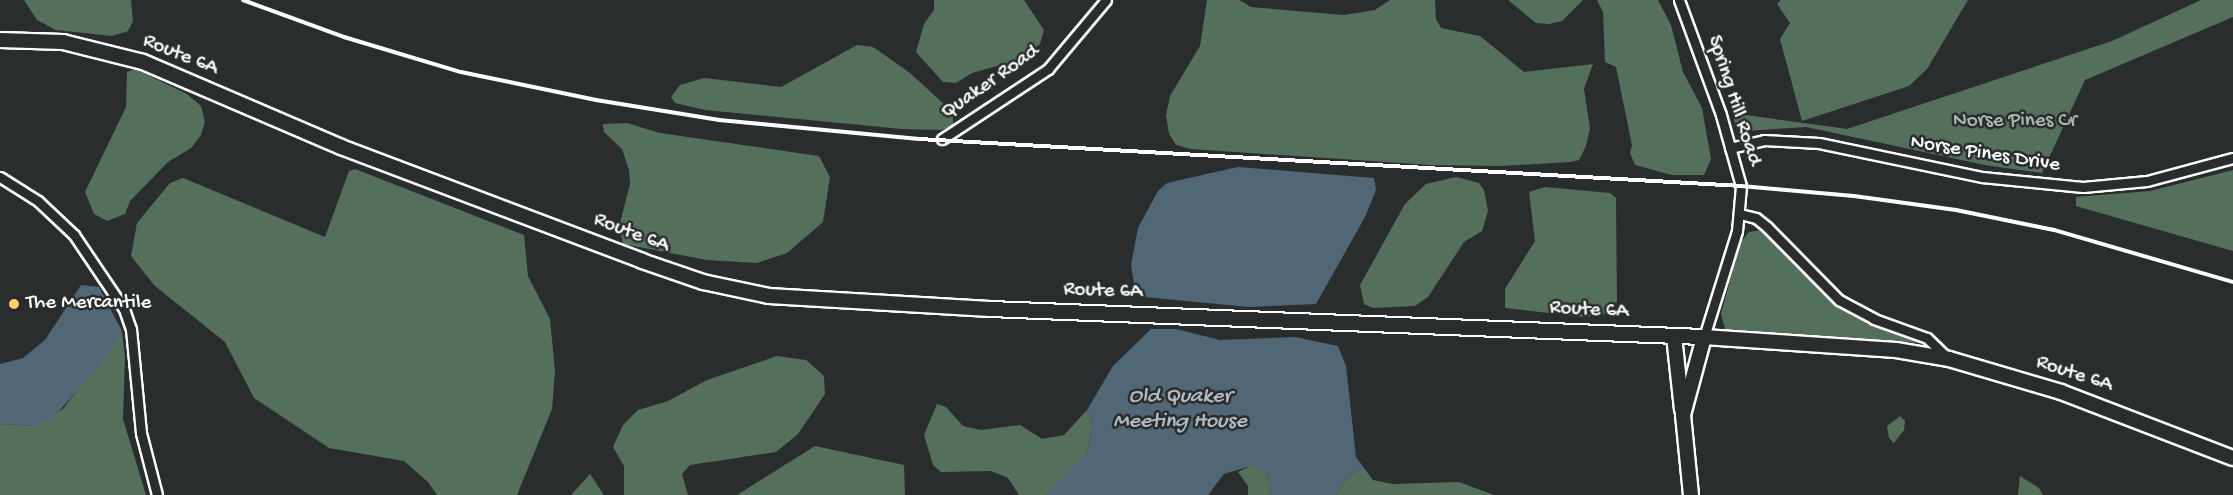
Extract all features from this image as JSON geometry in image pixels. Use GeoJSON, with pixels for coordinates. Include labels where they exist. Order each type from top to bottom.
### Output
{"type":"FeatureCollection","features":[{"type":"Feature","properties":{"kind":"main road","name":"Route 6A"},"geometry":{"type":"LineString","coordinates":[[0,40],[63,42],[143,62],[341,147],[642,261],[703,282],[769,296],[979,309],[1704,337],[1866,347],[1949,359],[2118,412],[2233,458]]}},
{"type":"Feature","properties":{"kind":"main road"},"geometry":{"type":"LineString","coordinates":[[1674,336],[1676,385],[1683,415],[1690,495]]}},
{"type":"Feature","properties":{"kind":"main road"},"geometry":{"type":"LineString","coordinates":[[1683,415],[1704,337]]}},
{"type":"Feature","properties":{"kind":"street","name":"Quaker Road"},"geometry":{"type":"LineString","coordinates":[[942,139],[1048,69],[1106,0]]}},
{"type":"Feature","properties":{"kind":"street","name":"Spring Hill Road"},"geometry":{"type":"LineString","coordinates":[[1679,0],[1741,186],[1740,214],[1704,337]]}},
{"type":"Feature","properties":{"kind":"street","name":"Norse Pines Drive"},"geometry":{"type":"LineString","coordinates":[[1730,148],[1764,140],[1819,143],[1982,177],[2083,187],[2147,180],[2233,158]]}},
{"type":"Feature","properties":{"kind":"street"},"geometry":{"type":"LineString","coordinates":[[0,177],[38,201],[74,235],[124,309],[131,329],[142,442],[157,495]]}},
{"type":"Feature","properties":{"kind":"street"},"geometry":{"type":"LineString","coordinates":[[1740,214],[1762,222],[1839,300],[1874,320],[1927,338],[1949,359]]}},
{"type":"Feature","properties":{"kind":"green space"},"geometry":{"type":"Polygon","coordinates":[[[24,0],[131,0],[133,21],[128,31],[112,36],[56,30],[37,20],[24,0]]]}},
{"type":"Feature","properties":{"kind":"green space"},"geometry":{"type":"Polygon","coordinates":[[[934,0],[1024,0],[1044,30],[1040,44],[1018,60],[972,73],[956,83],[943,82],[916,52],[924,24],[934,10],[934,0]]]}},
{"type":"Feature","properties":{"kind":"green space"},"geometry":{"type":"Polygon","coordinates":[[[1207,0],[1239,0],[1251,7],[1344,15],[1375,10],[1390,0],[1435,0],[1436,19],[1441,28],[1480,36],[1524,72],[1593,64],[1584,89],[1590,128],[1586,146],[1579,160],[1500,166],[1431,165],[1190,149],[1176,145],[1169,134],[1166,115],[1170,96],[1200,46],[1207,0]]]}},
{"type":"Feature","properties":{"kind":"green space"},"geometry":{"type":"Polygon","coordinates":[[[1508,0],[1583,0],[1562,21],[1549,24],[1536,23],[1508,0]]]}},
{"type":"Feature","properties":{"kind":"green space"},"geometry":{"type":"Polygon","coordinates":[[[1597,0],[1658,0],[1671,25],[1683,72],[1702,108],[1711,159],[1704,175],[1672,175],[1635,165],[1630,153],[1632,145],[1616,67],[1605,62],[1603,12],[1597,0]]]}},
{"type":"Feature","properties":{"kind":"green space"},"geometry":{"type":"Polygon","coordinates":[[[1781,0],[1968,0],[1927,69],[1909,86],[1802,121],[1780,39],[1790,23],[1777,4],[1781,0]]]}},
{"type":"Feature","properties":{"kind":"green space","name":"Norse Pines Cr"},"geometry":{"type":"Polygon","coordinates":[[[2201,0],[2233,0],[2233,17],[2085,80],[2042,173],[1985,165],[1806,127],[1746,131],[1737,129],[1732,113],[1847,129],[2112,41],[2201,0]]]}},
{"type":"Feature","properties":{"kind":"green space"},"geometry":{"type":"Polygon","coordinates":[[[857,45],[873,47],[910,73],[945,105],[953,115],[953,126],[941,130],[902,129],[705,110],[675,103],[671,97],[680,85],[704,78],[781,87],[857,45]]]}},
{"type":"Feature","properties":{"kind":"green space"},"geometry":{"type":"Polygon","coordinates":[[[135,69],[187,94],[201,106],[205,122],[201,135],[191,148],[168,162],[130,201],[125,214],[107,221],[94,214],[85,192],[126,107],[127,72],[135,69]]]}},
{"type":"Feature","properties":{"kind":"green space"},"geometry":{"type":"Polygon","coordinates":[[[627,123],[660,133],[819,156],[830,177],[823,222],[787,253],[757,263],[707,260],[623,244],[619,227],[630,184],[629,170],[622,149],[604,132],[603,124],[627,123]]]}},
{"type":"Feature","properties":{"kind":"green space"},"geometry":{"type":"Polygon","coordinates":[[[355,169],[524,235],[528,276],[550,319],[555,371],[552,409],[517,495],[437,495],[428,482],[404,461],[329,448],[254,398],[225,342],[155,286],[131,256],[137,223],[170,183],[183,178],[325,237],[349,171],[355,169]]]}},
{"type":"Feature","properties":{"kind":"green space","name":"Norse Pines Cr"},"geometry":{"type":"Polygon","coordinates":[[[2233,170],[2233,251],[2076,206],[2076,197],[2150,191],[2233,170]]]}},
{"type":"Feature","properties":{"kind":"green space"},"geometry":{"type":"Polygon","coordinates":[[[1456,177],[1479,183],[1484,190],[1488,211],[1482,231],[1464,242],[1428,297],[1415,306],[1373,308],[1364,304],[1360,285],[1405,204],[1426,184],[1456,177]]]}},
{"type":"Feature","properties":{"kind":"green space"},"geometry":{"type":"Polygon","coordinates":[[[1545,187],[1610,193],[1616,198],[1617,301],[1606,314],[1585,317],[1505,308],[1505,289],[1535,241],[1529,192],[1545,187]]]}},
{"type":"Feature","properties":{"kind":"green space"},"geometry":{"type":"Polygon","coordinates":[[[1762,230],[1848,312],[1920,343],[1725,329],[1721,314],[1740,243],[1749,232],[1762,230]]]}},
{"type":"Feature","properties":{"kind":"green space"},"geometry":{"type":"Polygon","coordinates":[[[122,331],[125,357],[123,419],[146,495],[0,495],[0,424],[33,426],[63,409],[122,331]]]}},
{"type":"Feature","properties":{"kind":"green space"},"geometry":{"type":"Polygon","coordinates":[[[777,356],[806,360],[824,376],[825,394],[798,434],[776,452],[690,465],[682,474],[688,495],[624,495],[624,466],[613,447],[623,425],[638,410],[668,401],[707,380],[777,356]]]}},
{"type":"Feature","properties":{"kind":"green space"},"geometry":{"type":"Polygon","coordinates":[[[937,404],[946,407],[963,426],[981,430],[1020,425],[1042,439],[1064,435],[1087,410],[1093,426],[1087,452],[1074,469],[1046,495],[1019,495],[1008,478],[991,471],[941,472],[933,465],[924,435],[937,404]]]}},
{"type":"Feature","properties":{"kind":"green space"},"geometry":{"type":"Polygon","coordinates":[[[1900,416],[1905,421],[1904,430],[1894,443],[1889,438],[1887,426],[1900,416]]]}},
{"type":"Feature","properties":{"kind":"green space"},"geometry":{"type":"Polygon","coordinates":[[[815,446],[904,465],[905,495],[737,495],[815,446]]]}},
{"type":"Feature","properties":{"kind":"green space"},"geometry":{"type":"Polygon","coordinates":[[[1254,464],[1266,474],[1271,487],[1269,495],[1248,495],[1248,486],[1238,472],[1254,464]]]}},
{"type":"Feature","properties":{"kind":"green space"},"geometry":{"type":"Polygon","coordinates":[[[1364,468],[1373,480],[1393,484],[1459,482],[1494,495],[1336,495],[1349,475],[1364,468]]]}},
{"type":"Feature","properties":{"kind":"green space"},"geometry":{"type":"Polygon","coordinates":[[[590,474],[604,495],[571,495],[590,474]]]}},
{"type":"Feature","properties":{"kind":"green space"},"geometry":{"type":"Polygon","coordinates":[[[2020,476],[2039,488],[2043,495],[2018,495],[2020,476]]]}},
{"type":"Feature","properties":{"kind":"water"},"geometry":{"type":"Polygon","coordinates":[[[1238,167],[1374,178],[1376,190],[1365,217],[1316,304],[1249,307],[1144,297],[1134,283],[1131,265],[1138,228],[1158,191],[1167,183],[1238,167]]]}},
{"type":"Feature","properties":{"kind":"water"},"geometry":{"type":"Polygon","coordinates":[[[81,285],[99,287],[122,331],[103,361],[53,418],[33,426],[0,424],[0,364],[23,358],[45,340],[81,285]]]}},
{"type":"Feature","properties":{"kind":"water","name":"Old Quaker Meeting House"},"geometry":{"type":"Polygon","coordinates":[[[1151,329],[1176,329],[1220,340],[1295,337],[1338,346],[1346,366],[1356,457],[1364,468],[1349,475],[1336,495],[1269,495],[1271,487],[1266,474],[1254,465],[1224,474],[1208,495],[1046,495],[1087,452],[1093,426],[1087,410],[1113,366],[1151,329]]]}},
{"type":"Feature","properties":{"kind":"railway"},"geometry":{"type":"LineString","coordinates":[[243,0],[344,37],[461,72],[596,100],[719,120],[919,139],[1741,186],[1854,196],[1956,210],[2054,230],[2233,282]]}},
{"type":"Feature","properties":{"kind":"place","name":"The Mercantile"},"geometry":{"type":"Point","coordinates":[14,304]}}]}
